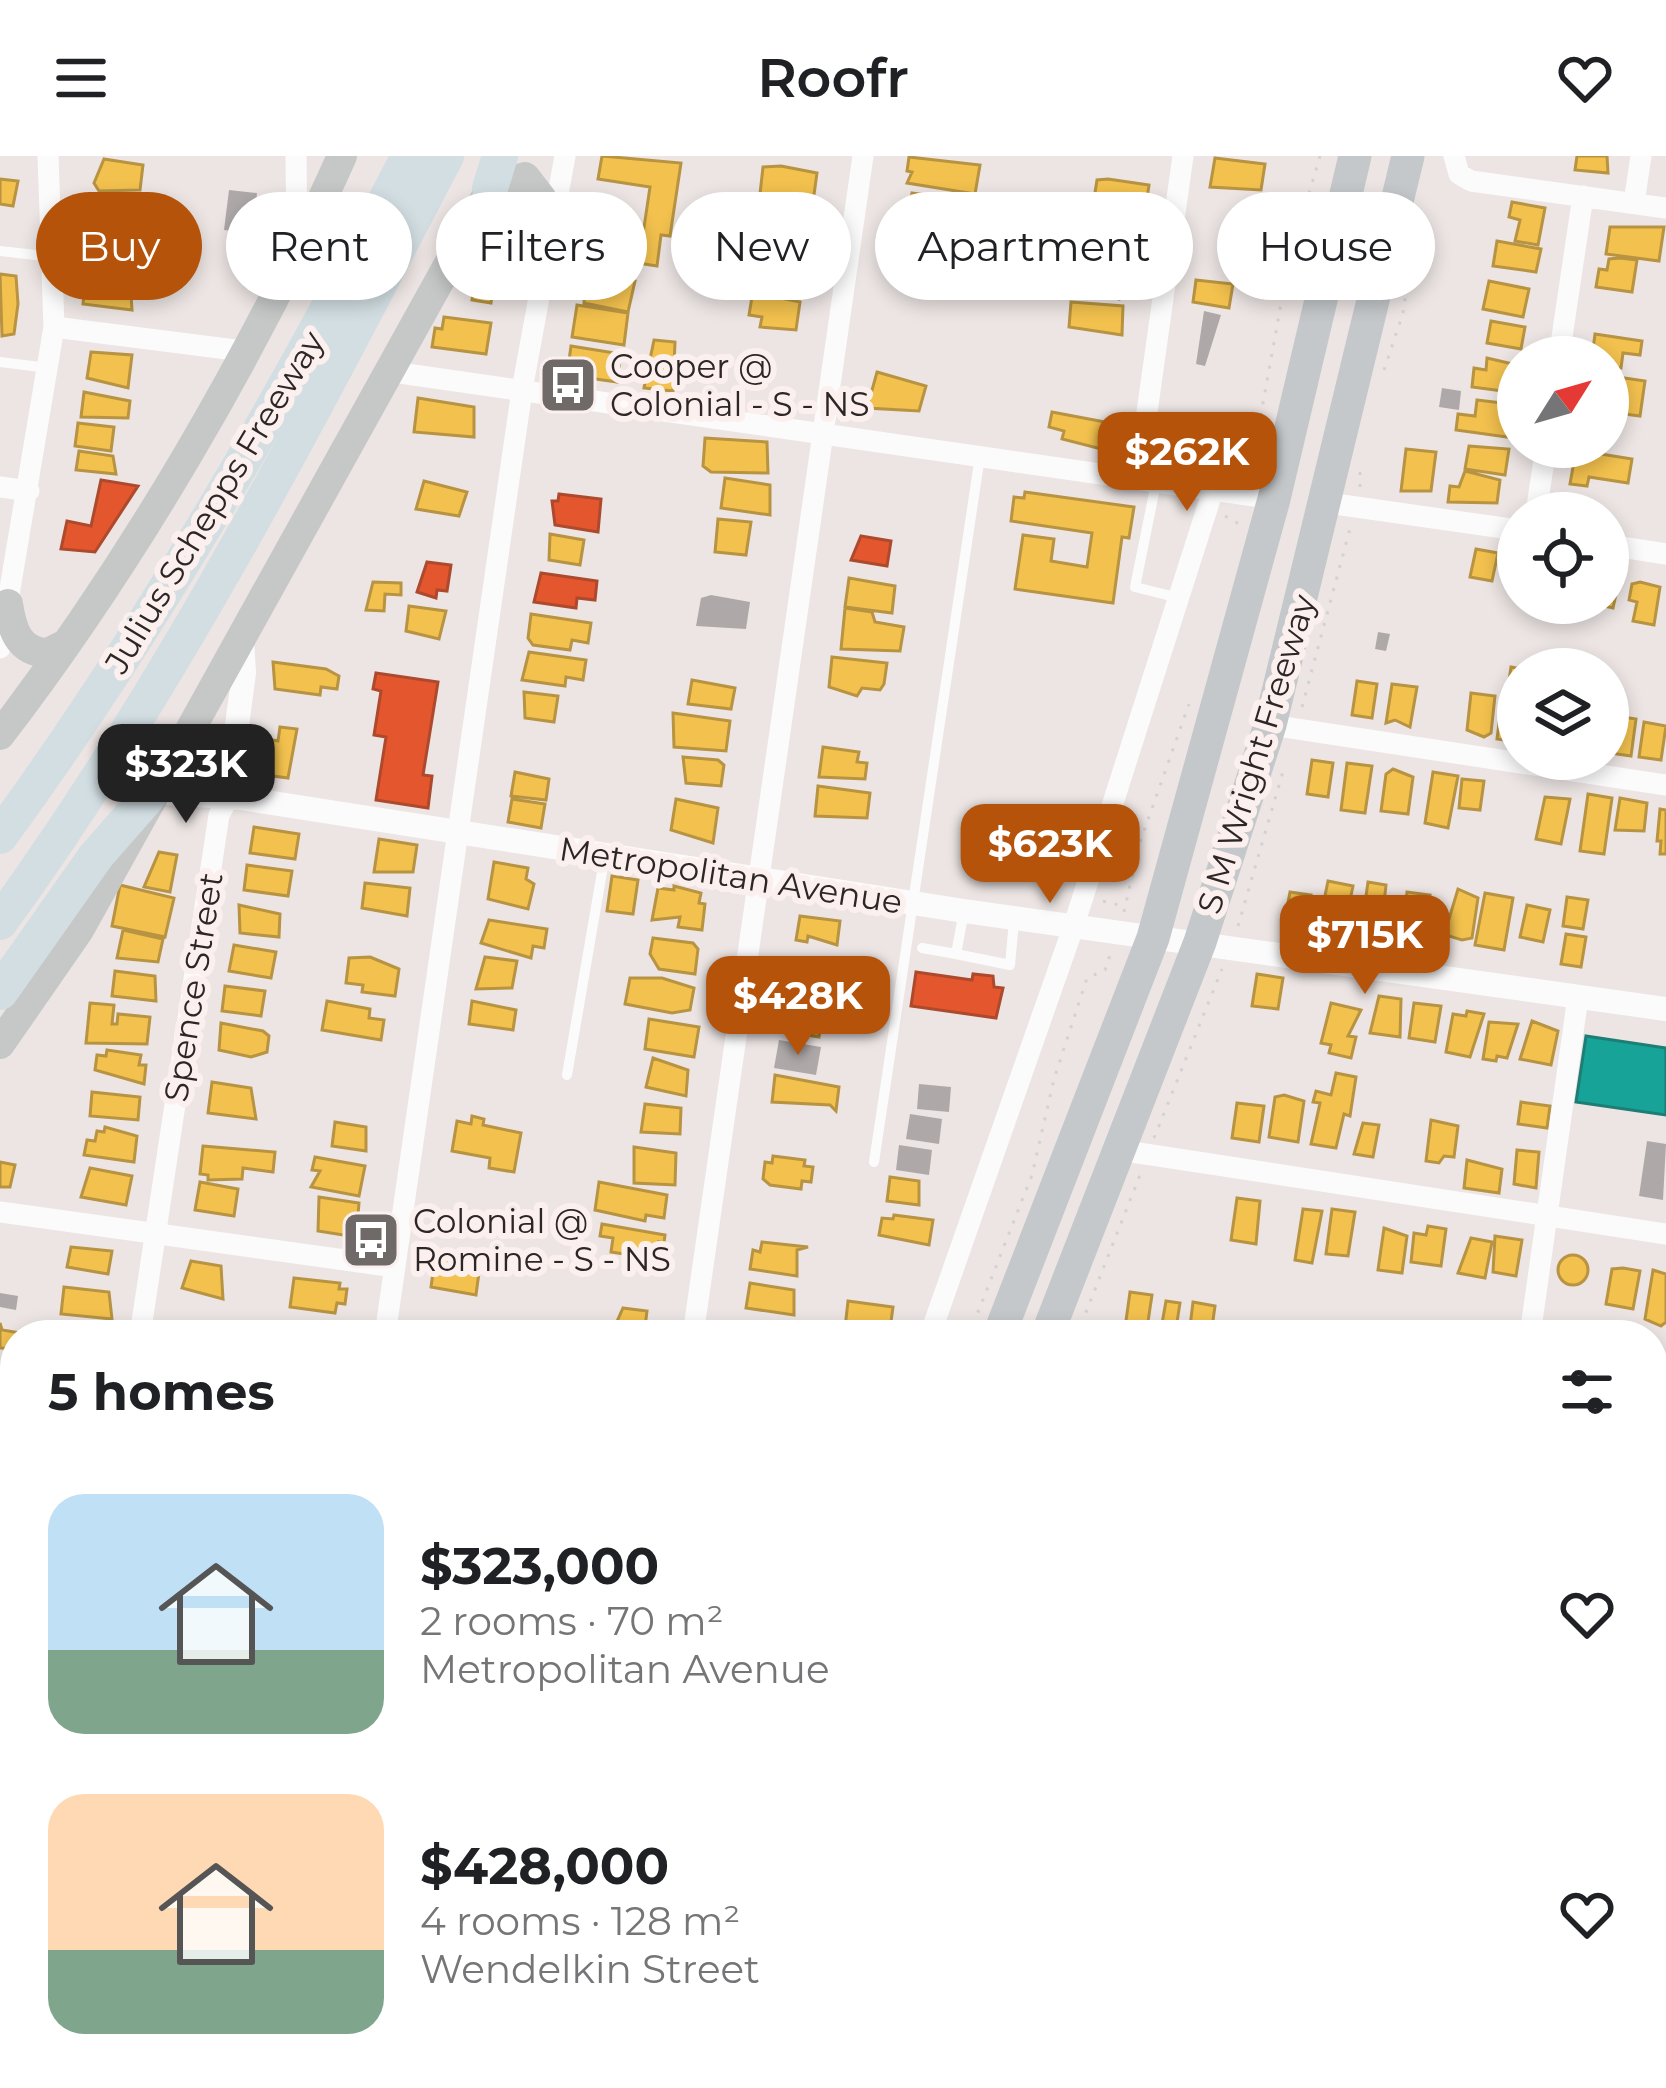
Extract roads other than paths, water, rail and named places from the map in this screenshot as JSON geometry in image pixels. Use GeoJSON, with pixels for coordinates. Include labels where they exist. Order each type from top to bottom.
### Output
{"type":"FeatureCollection","features":[{"type":"Feature","properties":{"kind":"highway","name":"Julius Schepps Freeway"},"geometry":{"type":"LineString","coordinates":[[0,836],[131,645],[224,496],[409,156]]}},
{"type":"Feature","properties":{"kind":"highway","name":"Julius Schepps Freeway"},"geometry":{"type":"LineString","coordinates":[[0,922],[114,755],[213,592],[446,156]]}},
{"type":"Feature","properties":{"kind":"highway"},"geometry":{"type":"LineString","coordinates":[[0,992],[96,856],[152,792]]}},
{"type":"Feature","properties":{"kind":"main road","name":"Julius Schepps Freeway"},"geometry":{"type":"LineString","coordinates":[[326,192],[342,156]]}},
{"type":"Feature","properties":{"kind":"main road","name":"S M Wright Freeway"},"geometry":{"type":"LineString","coordinates":[[1005,1320],[1153,938],[1260,498],[1355,156]]}},
{"type":"Feature","properties":{"kind":"main road","name":"S M Wright Freeway"},"geometry":{"type":"LineString","coordinates":[[1053,1320],[1200,942],[1270,724],[1328,503],[1408,156]]}},
{"type":"Feature","properties":{"kind":"main road"},"geometry":{"type":"LineString","coordinates":[[0,1043],[79,930],[500,167],[525,177],[536,192]]}},
{"type":"Feature","properties":{"kind":"main road","name":"Julius Schepps Freeway"},"geometry":{"type":"LineString","coordinates":[[0,735],[122,560],[273,300]]}},
{"type":"Feature","properties":{"kind":"main road"},"geometry":{"type":"LineString","coordinates":[[8,604],[14,634],[25,645],[47,653],[62,646]]}},
{"type":"Feature","properties":{"kind":"street"},"geometry":{"type":"LineString","coordinates":[[48,156],[49,192]]}},
{"type":"Feature","properties":{"kind":"street"},"geometry":{"type":"LineString","coordinates":[[296,156],[296,192]]}},
{"type":"Feature","properties":{"kind":"street"},"geometry":{"type":"LineString","coordinates":[[558,192],[565,156]]}},
{"type":"Feature","properties":{"kind":"street"},"geometry":{"type":"LineString","coordinates":[[695,1320],[863,156]]}},
{"type":"Feature","properties":{"kind":"street"},"geometry":{"type":"LineString","coordinates":[[1148,478],[1183,156]]}},
{"type":"Feature","properties":{"kind":"street"},"geometry":{"type":"LineString","coordinates":[[1634,203],[1641,156]]}},
{"type":"Feature","properties":{"kind":"street"},"geometry":{"type":"LineString","coordinates":[[1457,165],[1471,181],[1666,208]]}},
{"type":"Feature","properties":{"kind":"street"},"geometry":{"type":"LineString","coordinates":[[1562,336],[1583,196]]}},
{"type":"Feature","properties":{"kind":"street"},"geometry":{"type":"LineString","coordinates":[[0,648],[48,368],[53,300]]}},
{"type":"Feature","properties":{"kind":"street"},"geometry":{"type":"LineString","coordinates":[[387,1320],[537,300]]}},
{"type":"Feature","properties":{"kind":"street"},"geometry":{"type":"LineString","coordinates":[[54,327],[243,351]]}},
{"type":"Feature","properties":{"kind":"street"},"geometry":{"type":"LineString","coordinates":[[386,370],[1260,498]]}},
{"type":"Feature","properties":{"kind":"street"},"geometry":{"type":"LineString","coordinates":[[0,487],[29,491]]}},
{"type":"Feature","properties":{"kind":"street"},"geometry":{"type":"LineString","coordinates":[[935,1320],[1073,928],[1213,490]]}},
{"type":"Feature","properties":{"kind":"street"},"geometry":{"type":"LineString","coordinates":[[1328,503],[1497,527]]}},
{"type":"Feature","properties":{"kind":"street"},"geometry":{"type":"LineString","coordinates":[[1629,548],[1666,554]]}},
{"type":"Feature","properties":{"kind":"street","name":"Spence Street"},"geometry":{"type":"LineString","coordinates":[[142,1320],[219,815],[227,800],[244,673],[242,640]]}},
{"type":"Feature","properties":{"kind":"street"},"geometry":{"type":"LineString","coordinates":[[1270,724],[1666,785]]}},
{"type":"Feature","properties":{"kind":"street","name":"Metropolitan Avenue"},"geometry":{"type":"LineString","coordinates":[[152,792],[241,798],[1073,928],[1666,1010]]}},
{"type":"Feature","properties":{"kind":"street"},"geometry":{"type":"LineString","coordinates":[[1532,1320],[1578,997]]}},
{"type":"Feature","properties":{"kind":"street"},"geometry":{"type":"LineString","coordinates":[[1119,1150],[1666,1234]]}},
{"type":"Feature","properties":{"kind":"street"},"geometry":{"type":"LineString","coordinates":[[0,1212],[395,1267]]}},
{"type":"Feature","properties":{"kind":"lane"},"geometry":{"type":"LineString","coordinates":[[0,251],[36,255]]}},
{"type":"Feature","properties":{"kind":"lane"},"geometry":{"type":"LineString","coordinates":[[0,362],[48,368]]}},
{"type":"Feature","properties":{"kind":"lane"},"geometry":{"type":"LineString","coordinates":[[874,1162],[980,456]]}},
{"type":"Feature","properties":{"kind":"lane"},"geometry":{"type":"LineString","coordinates":[[1148,478],[1135,586],[1179,598]]}},
{"type":"Feature","properties":{"kind":"lane"},"geometry":{"type":"LineString","coordinates":[[567,1076],[605,855]]}},
{"type":"Feature","properties":{"kind":"lane"},"geometry":{"type":"LineString","coordinates":[[956,953],[964,911]]}},
{"type":"Feature","properties":{"kind":"lane"},"geometry":{"type":"LineString","coordinates":[[922,948],[1010,965],[1015,919]]}},
{"type":"Feature","properties":{"kind":"place","name":"Cooper @ Colonial - S - NS"},"geometry":{"type":"Point","coordinates":[568,385]}},
{"type":"Feature","properties":{"kind":"place","name":"Colonial @ Romine - S - NS"},"geometry":{"type":"Point","coordinates":[371,1240]}}]}
